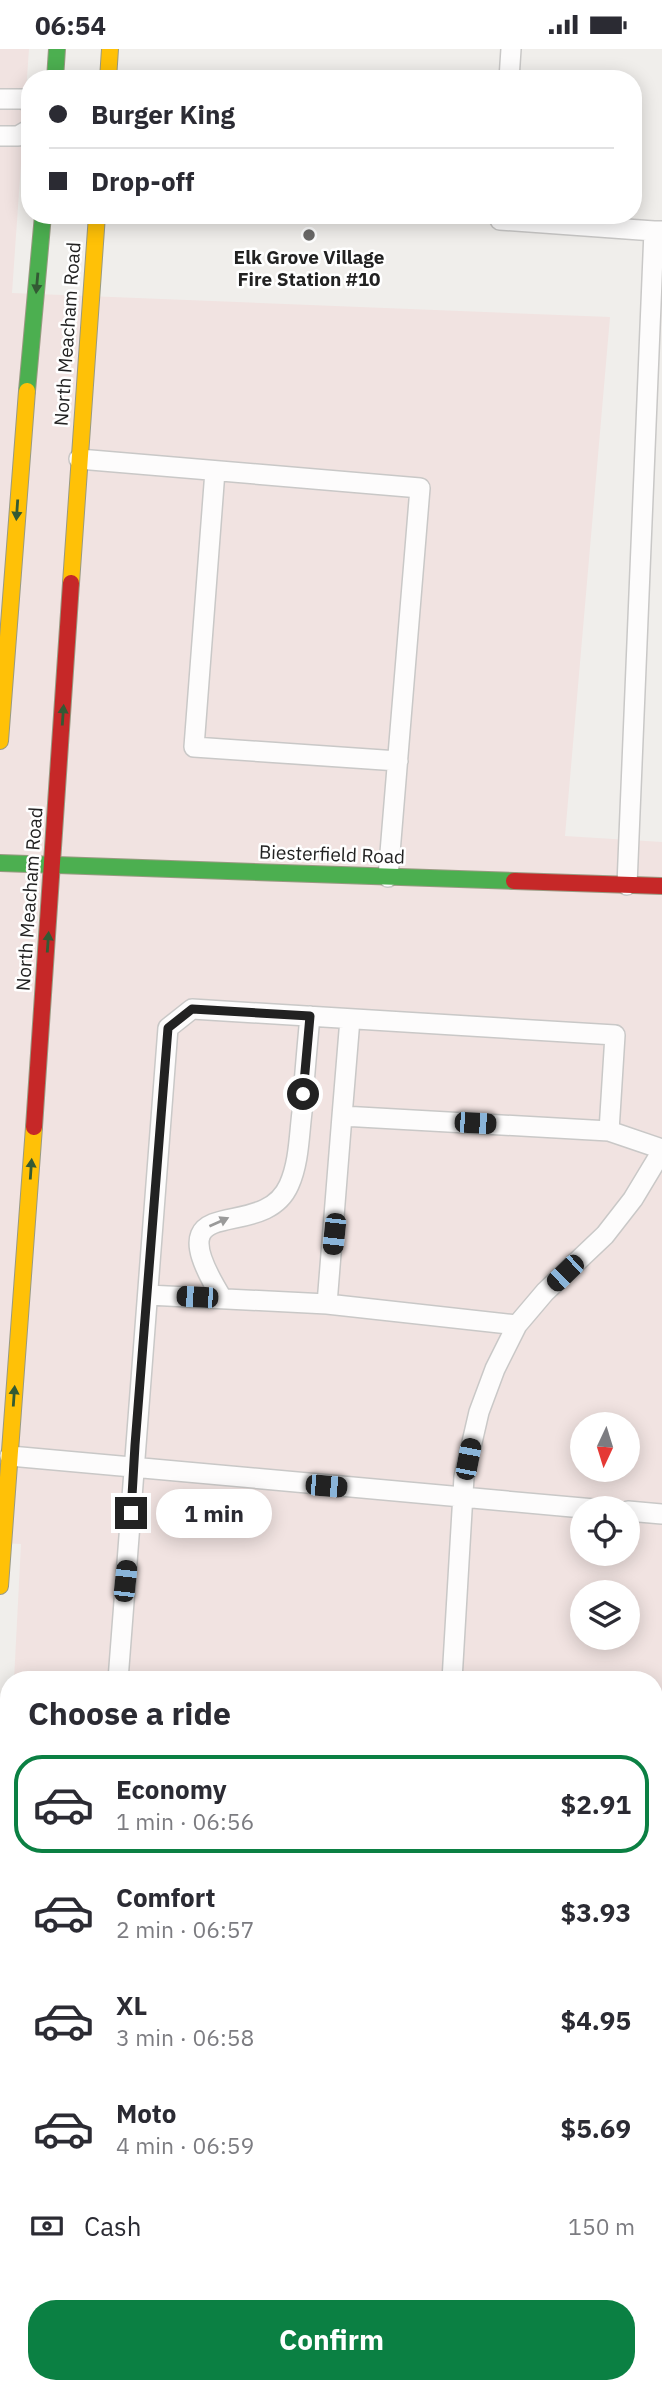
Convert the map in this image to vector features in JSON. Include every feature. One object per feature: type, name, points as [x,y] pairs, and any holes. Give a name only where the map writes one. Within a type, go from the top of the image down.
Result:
[{"type":"main road","points":[[56,70],[57,49]]},
{"type":"main road","points":[[109,70],[110,49]]},
{"type":"main road","name":"North Meacham Road","points":[[0,741],[42,224]]},
{"type":"main road","name":"North Meacham Road","points":[[0,1586],[96,224]]},
{"type":"main road","name":"Biesterfield Road","points":[[0,863],[662,886]]},
{"type":"lane","points":[[510,70],[511,49]]},
{"type":"lane","points":[[0,99],[21,99]]},
{"type":"lane","points":[[0,136],[21,134]]},
{"type":"lane","points":[[557,224],[658,231],[627,885]]},
{"type":"lane","points":[[0,420],[24,421]]},
{"type":"lane","points":[[79,459],[420,488],[388,877]]},
{"type":"lane","points":[[215,471],[194,747],[398,761]]},
{"type":"lane","points":[[118,1671],[120,1628],[131,1535],[133,1469],[168,1028],[192,1009],[615,1035],[609,1131]]},
{"type":"lane","points":[[222,1299],[200,1259],[199,1244],[203,1232],[213,1223],[265,1211],[279,1202],[289,1187],[296,1167],[299,1145],[310,1016]]},
{"type":"lane","points":[[327,1304],[350,1019]]},
{"type":"lane","points":[[342,1116],[609,1131],[662,1150],[633,1199],[605,1235],[545,1292],[517,1325],[495,1369],[480,1412],[464,1477],[453,1671]]},
{"type":"lane","points":[[148,1295],[327,1304],[517,1325]]},
{"type":"lane","points":[[10,1456],[570,1507]]},
{"type":"lane","points":[[640,1512],[662,1514]]},
{"type":"shaded area","points":[[0,49],[29,49],[28,70],[21,70],[21,164],[12,293],[610,317],[565,836],[662,842],[662,1671],[14,1671],[21,1544],[0,1543]]},
{"type":"traffic: fast","points":[[56,70],[57,49]]},
{"type":"traffic: fast","points":[[27,391],[42,224]]},
{"type":"traffic: fast","points":[[0,863],[514,881]]},
{"type":"traffic: slow","points":[[109,70],[110,49]]},
{"type":"traffic: slow","points":[[71,583],[96,224]]},
{"type":"traffic: slow","points":[[0,741],[27,391]]},
{"type":"traffic: slow","points":[[0,1586],[34,1127]]},
{"type":"traffic: jam","points":[[34,1127],[71,583]]},
{"type":"traffic: jam","points":[[514,881],[662,886]]},
{"type":"place","name":"Elk Grove Village Fire Station #10","points":[[309,235]]},
{"type":"route","points":[[131,1513],[168,1028],[192,1009],[310,1016],[303,1094]]}]
